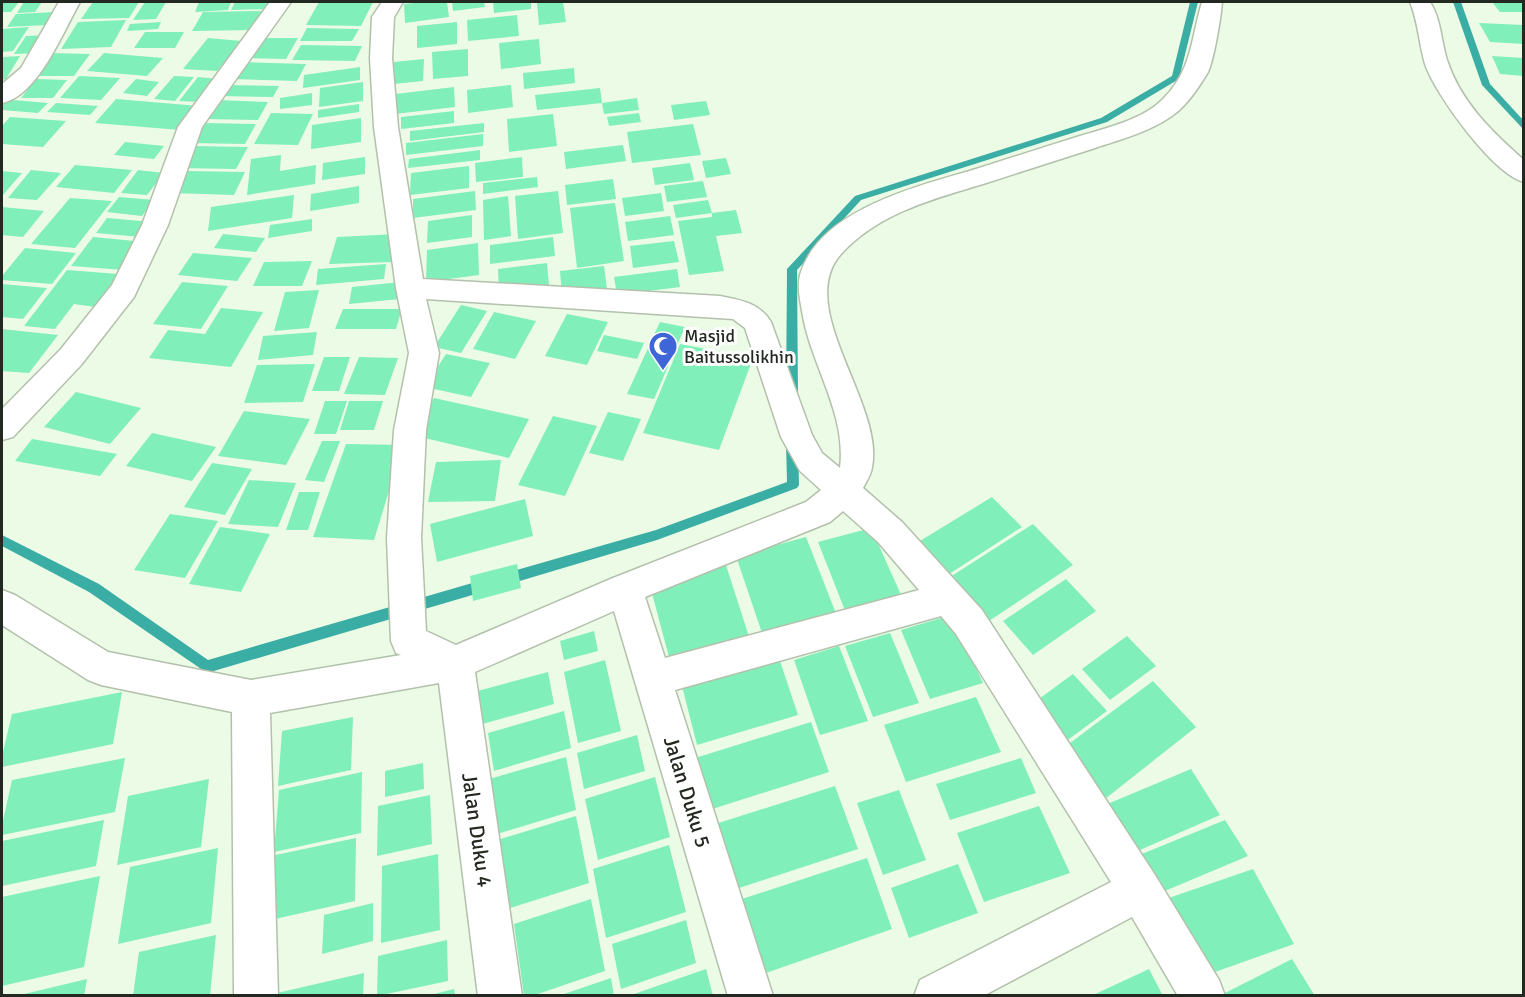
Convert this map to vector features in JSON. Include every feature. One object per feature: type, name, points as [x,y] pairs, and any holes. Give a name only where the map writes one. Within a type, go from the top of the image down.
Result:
[{"type":"street","points":[[2,96],[30,72],[69,2]]},
{"type":"street","points":[[2,428],[71,357],[124,290],[155,225],[190,128],[279,2]]},
{"type":"street","points":[[392,2],[383,17],[381,58],[386,127],[410,288],[424,353],[410,430],[404,538],[407,625],[456,663]]},
{"type":"street","points":[[2,612],[101,668],[251,698],[456,663],[625,589],[818,512],[843,491],[856,470],[858,453],[854,429],[820,334],[813,280],[822,259],[846,235],[874,214],[903,200],[1100,138],[1146,121],[1170,106],[1197,71],[1212,2]]},
{"type":"street","points":[[1420,2],[1425,10],[1439,71],[1458,104],[1491,144],[1524,174]]},
{"type":"street","points":[[410,288],[720,306],[741,310],[758,322],[802,445],[812,462],[890,532],[969,622],[1140,890],[1203,996]]},
{"type":"street","name":"Jalan Duku 5","points":[[625,589],[751,996]]},
{"type":"street","points":[[652,679],[948,598]]},
{"type":"street","name":"Jalan Duku 4","points":[[456,663],[459,703],[500,996]]},
{"type":"street","points":[[251,698],[256,996]]},
{"type":"street","points":[[936,996],[1140,890]]},
{"type":"building","points":[[2,2],[19,2],[11,12],[2,12]]},
{"type":"building","points":[[24,2],[42,2],[35,12],[17,13]]},
{"type":"building","points":[[93,2],[139,2],[129,18],[81,19]]},
{"type":"building","points":[[145,2],[166,2],[156,19],[133,20]]},
{"type":"building","points":[[199,2],[231,2],[228,10],[195,12]]},
{"type":"building","points":[[235,2],[273,2],[270,9],[231,10]]},
{"type":"building","points":[[319,2],[373,2],[361,26],[306,25]]},
{"type":"building","points":[[447,2],[449,17],[405,23],[404,4]]},
{"type":"building","points":[[452,2],[484,2],[485,7],[453,11]]},
{"type":"building","points":[[493,2],[531,2],[531,9],[494,13]]},
{"type":"building","points":[[563,2],[566,22],[539,25],[537,3]]},
{"type":"building","points":[[1492,2],[1524,2],[1524,12],[1500,12]]},
{"type":"building","points":[[263,11],[254,30],[192,31],[203,12]]},
{"type":"building","points":[[55,12],[47,25],[7,27],[16,14]]},
{"type":"building","points":[[517,15],[519,36],[468,41],[467,20]]},
{"type":"building","points":[[126,20],[111,47],[61,49],[78,22]]},
{"type":"building","points":[[161,22],[158,29],[127,31],[130,24]]},
{"type":"building","points":[[457,22],[457,44],[417,48],[417,26]]},
{"type":"building","points":[[1479,23],[1524,25],[1524,44],[1490,42]]},
{"type":"building","points":[[29,27],[13,51],[2,52],[2,29]]},
{"type":"building","points":[[307,28],[359,29],[352,41],[300,41]]},
{"type":"building","points":[[145,32],[184,32],[175,48],[134,48]]},
{"type":"building","points":[[49,35],[38,53],[14,54],[26,36]]},
{"type":"building","points":[[208,38],[242,41],[217,71],[183,69]]},
{"type":"building","points":[[258,38],[298,38],[286,59],[246,58]]},
{"type":"building","points":[[539,39],[541,64],[501,69],[499,43]]},
{"type":"building","points":[[301,45],[362,46],[355,61],[292,60]]},
{"type":"building","points":[[468,49],[468,76],[433,79],[432,52]]},
{"type":"building","points":[[50,53],[90,54],[74,76],[34,76]]},
{"type":"building","points":[[104,53],[163,58],[147,76],[87,71]]},
{"type":"building","points":[[20,56],[6,79],[2,80],[2,57]]},
{"type":"building","points":[[1492,56],[1524,58],[1524,76],[1500,74]]},
{"type":"building","points":[[424,59],[423,81],[393,84],[394,62]]},
{"type":"building","points":[[242,62],[306,64],[297,81],[232,79]]},
{"type":"building","points":[[360,67],[360,80],[303,88],[304,75]]},
{"type":"building","points":[[574,68],[575,83],[524,89],[523,73]]},
{"type":"building","points":[[79,76],[120,78],[101,100],[60,98]]},
{"type":"building","points":[[174,76],[194,77],[175,101],[154,99]]},
{"type":"building","points":[[198,77],[219,79],[201,102],[179,101]]},
{"type":"building","points":[[36,79],[67,80],[53,98],[21,98]]},
{"type":"building","points":[[136,79],[159,82],[147,96],[123,93]]},
{"type":"building","points":[[363,82],[363,101],[319,107],[320,88]]},
{"type":"building","points":[[225,85],[279,86],[273,97],[219,96]]},
{"type":"building","points":[[511,85],[513,107],[468,113],[467,90]]},
{"type":"building","points":[[454,87],[455,107],[395,114],[396,94]]},
{"type":"building","points":[[600,88],[602,103],[537,110],[535,95]]},
{"type":"building","points":[[312,93],[312,105],[280,109],[280,98]]},
{"type":"building","points":[[637,98],[639,110],[604,114],[602,103]]},
{"type":"building","points":[[2,99],[48,103],[38,113],[2,110]]},
{"type":"building","points":[[116,99],[199,106],[180,130],[95,123]]},
{"type":"building","points":[[216,100],[268,102],[258,120],[205,119]]},
{"type":"building","points":[[706,101],[710,115],[674,120],[671,105]]},
{"type":"building","points":[[56,103],[98,106],[90,115],[47,112]]},
{"type":"building","points":[[359,104],[359,112],[318,118],[318,110]]},
{"type":"building","points":[[454,111],[454,123],[401,129],[401,117]]},
{"type":"building","points":[[271,113],[313,114],[298,145],[254,144]]},
{"type":"building","points":[[639,113],[641,122],[609,126],[607,117]]},
{"type":"building","points":[[553,114],[557,146],[509,152],[507,119]]},
{"type":"building","points":[[10,117],[66,121],[43,147],[2,144],[2,126]]},
{"type":"building","points":[[361,118],[361,142],[311,149],[312,125]]},
{"type":"building","points":[[202,123],[256,124],[245,144],[190,143]]},
{"type":"building","points":[[484,123],[484,132],[410,141],[410,131]]},
{"type":"building","points":[[693,124],[701,155],[632,163],[627,132]]},
{"type":"building","points":[[483,134],[483,146],[406,155],[406,143]]},
{"type":"building","points":[[125,142],[164,146],[154,159],[114,155]]},
{"type":"building","points":[[623,145],[626,161],[566,169],[564,152]]},
{"type":"building","points":[[190,146],[248,147],[236,169],[177,168]]},
{"type":"building","points":[[480,150],[480,160],[408,168],[409,159]]},
{"type":"building","points":[[281,155],[280,171],[316,165],[315,184],[247,195],[251,159]]},
{"type":"building","points":[[365,157],[365,174],[322,180],[323,163]]},
{"type":"building","points":[[522,157],[523,177],[476,182],[475,163]]},
{"type":"building","points":[[726,158],[731,174],[706,178],[702,161]]},
{"type":"building","points":[[690,163],[694,180],[655,185],[652,168]]},
{"type":"building","points":[[75,165],[132,170],[114,193],[56,187]]},
{"type":"building","points":[[469,166],[469,188],[410,195],[411,173]]},
{"type":"building","points":[[31,170],[61,173],[37,200],[8,198]]},
{"type":"building","points":[[138,170],[164,173],[147,195],[121,193]]},
{"type":"building","points":[[2,171],[22,173],[2,196]]},
{"type":"building","points":[[186,171],[245,172],[234,195],[173,193]]},
{"type":"building","points":[[537,177],[538,187],[483,194],[483,183]]},
{"type":"building","points":[[613,179],[616,199],[567,205],[565,185]]},
{"type":"building","points":[[703,181],[707,197],[667,202],[664,186]]},
{"type":"building","points":[[359,186],[359,203],[310,211],[311,194]]},
{"type":"building","points":[[475,191],[476,210],[413,218],[413,199]]},
{"type":"building","points":[[558,191],[563,233],[518,239],[515,196]]},
{"type":"building","points":[[661,193],[664,211],[625,216],[622,198]]},
{"type":"building","points":[[294,195],[292,218],[208,231],[211,207]]},
{"type":"building","points":[[508,196],[511,236],[484,240],[483,200]]},
{"type":"building","points":[[119,197],[154,200],[142,216],[107,212]]},
{"type":"building","points":[[70,198],[112,201],[75,248],[31,244]]},
{"type":"building","points":[[708,200],[712,213],[676,218],[673,205]]},
{"type":"building","points":[[615,203],[624,261],[577,268],[570,208]]},
{"type":"building","points":[[2,207],[44,211],[23,237],[2,235]]},
{"type":"building","points":[[736,210],[742,233],[716,236],[724,271],[689,275],[678,221],[712,217],[712,213]]},
{"type":"building","points":[[472,215],[472,237],[427,243],[428,221]]},
{"type":"building","points":[[670,216],[674,235],[628,241],[625,222]]},
{"type":"building","points":[[107,218],[152,222],[141,237],[96,233]]},
{"type":"building","points":[[312,219],[312,231],[268,238],[270,225]]},
{"type":"building","points":[[223,234],[265,238],[256,252],[214,248]]},
{"type":"building","points":[[398,234],[392,262],[329,264],[337,237]]},
{"type":"building","points":[[93,237],[145,242],[124,270],[71,266]]},
{"type":"building","points":[[553,237],[555,256],[490,264],[490,245]]},
{"type":"building","points":[[674,241],[679,262],[633,268],[630,246]]},
{"type":"building","points":[[478,243],[479,275],[426,282],[427,250]]},
{"type":"building","points":[[25,248],[76,253],[52,284],[2,280],[2,276]]},
{"type":"building","points":[[193,253],[252,258],[237,281],[178,275]]},
{"type":"building","points":[[312,261],[302,286],[253,286],[264,262]]},
{"type":"building","points":[[547,263],[549,285],[499,292],[498,269]]},
{"type":"building","points":[[386,264],[384,279],[316,285],[318,269]]},
{"type":"building","points":[[604,266],[607,289],[562,295],[560,271]]},
{"type":"building","points":[[677,269],[680,287],[617,295],[614,277]]},
{"type":"building","points":[[67,270],[118,274],[95,307],[74,304],[55,329],[24,326]]},
{"type":"building","points":[[182,282],[228,286],[201,329],[153,324]]},
{"type":"building","points":[[401,282],[400,299],[349,304],[352,287]]},
{"type":"building","points":[[2,284],[47,288],[23,319],[2,317]]},
{"type":"building","points":[[319,290],[309,328],[274,331],[285,292]]},
{"type":"building","points":[[461,305],[487,311],[461,353],[434,347]]},
{"type":"building","points":[[221,308],[263,312],[231,367],[149,358],[168,330],[205,334]]},
{"type":"building","points":[[343,309],[402,309],[396,329],[335,329]]},
{"type":"building","points":[[494,312],[536,321],[515,359],[473,349]]},
{"type":"building","points":[[567,314],[608,322],[587,365],[545,356]]},
{"type":"building","points":[[660,322],[685,327],[654,399],[627,394]]},
{"type":"building","points":[[2,329],[58,335],[29,373],[2,371]]},
{"type":"building","points":[[317,332],[313,355],[258,360],[263,336]]},
{"type":"building","points":[[604,335],[644,343],[637,359],[597,351]]},
{"type":"building","points":[[680,344],[753,358],[719,450],[643,433]]},
{"type":"building","points":[[446,354],[490,363],[471,397],[425,387]]},
{"type":"building","points":[[324,357],[350,357],[339,391],[312,391]]},
{"type":"building","points":[[359,357],[398,358],[385,395],[344,394]]},
{"type":"building","points":[[315,364],[303,402],[244,403],[257,365]]},
{"type":"building","points":[[76,392],[141,408],[110,444],[44,427]]},
{"type":"building","points":[[434,398],[529,419],[509,458],[412,435]]},
{"type":"building","points":[[325,401],[347,401],[336,434],[314,434]]},
{"type":"building","points":[[349,401],[383,401],[374,430],[340,430]]},
{"type":"building","points":[[244,411],[310,419],[286,465],[218,456]]},
{"type":"building","points":[[608,412],[641,419],[623,461],[589,453]]},
{"type":"building","points":[[553,416],[597,426],[565,496],[518,485]]},
{"type":"building","points":[[152,433],[216,447],[192,481],[126,466]]},
{"type":"building","points":[[32,439],[117,454],[100,476],[15,461]]},
{"type":"building","points":[[322,441],[340,441],[324,482],[305,480]]},
{"type":"building","points":[[346,444],[403,445],[374,540],[313,537]]},
{"type":"building","points":[[501,460],[495,501],[428,502],[436,462]]},
{"type":"building","points":[[212,463],[252,469],[225,515],[184,507]]},
{"type":"building","points":[[249,480],[296,483],[278,527],[228,524]]},
{"type":"building","points":[[299,492],[320,492],[308,530],[286,530]]},
{"type":"building","points":[[992,497],[1022,527],[943,578],[915,544]]},
{"type":"building","points":[[525,499],[533,536],[437,562],[430,524]]},
{"type":"building","points":[[170,514],[218,521],[185,578],[134,570]]},
{"type":"building","points":[[1033,524],[1073,565],[989,621],[950,577]]},
{"type":"building","points":[[220,527],[270,534],[241,592],[189,584]]},
{"type":"building","points":[[871,528],[902,597],[846,613],[818,542]]},
{"type":"building","points":[[806,537],[837,616],[763,636],[736,556]]},
{"type":"building","points":[[725,562],[753,649],[673,672],[649,582]]},
{"type":"building","points":[[517,564],[521,588],[473,601],[470,576]]},
{"type":"building","points":[[1066,579],[1096,611],[1033,655],[1003,621]]},
{"type":"building","points":[[951,615],[983,683],[930,699],[901,630]]},
{"type":"building","points":[[594,631],[598,651],[564,660],[560,641]]},
{"type":"building","points":[[890,633],[919,703],[873,717],[845,646]]},
{"type":"building","points":[[1127,636],[1156,666],[1110,700],[1082,669]]},
{"type":"building","points":[[839,646],[868,721],[820,735],[794,660]]},
{"type":"building","points":[[779,658],[798,715],[697,745],[682,686]]},
{"type":"building","points":[[605,660],[621,731],[578,743],[564,672]]},
{"type":"building","points":[[548,672],[554,704],[479,725],[474,692]]},
{"type":"building","points":[[1073,674],[1107,711],[1065,742],[1032,704]]},
{"type":"building","points":[[1153,681],[1196,727],[1105,799],[1062,749]]},
{"type":"building","points":[[122,692],[113,744],[2,767],[2,756],[12,714]]},
{"type":"building","points":[[976,697],[1001,752],[906,782],[884,725]]},
{"type":"building","points":[[564,711],[571,748],[494,771],[488,733]]},
{"type":"building","points":[[353,717],[351,770],[278,786],[282,731]]},
{"type":"building","points":[[811,722],[829,772],[706,811],[692,759]]},
{"type":"building","points":[[637,735],[645,771],[584,789],[577,753]]},
{"type":"building","points":[[566,757],[576,810],[497,834],[489,779]]},
{"type":"building","points":[[125,758],[115,812],[2,835],[12,780]]},
{"type":"building","points":[[1021,758],[1036,793],[950,820],[936,784]]},
{"type":"building","points":[[423,763],[424,789],[385,797],[385,771]]},
{"type":"building","points":[[1191,769],[1220,815],[1133,853],[1105,805]]},
{"type":"building","points":[[362,772],[361,833],[274,852],[279,790]]},
{"type":"building","points":[[655,777],[670,837],[598,860],[585,799]]},
{"type":"building","points":[[209,779],[201,847],[117,865],[128,796]]},
{"type":"building","points":[[835,786],[858,849],[727,892],[709,826]]},
{"type":"building","points":[[899,790],[926,860],[883,875],[857,803]]},
{"type":"building","points":[[430,795],[432,844],[377,856],[378,806]]},
{"type":"building","points":[[1039,806],[1070,873],[984,902],[957,833]]},
{"type":"building","points":[[576,816],[589,883],[504,910],[494,841]]},
{"type":"building","points":[[104,820],[96,866],[2,886],[2,841]]},
{"type":"building","points":[[1225,820],[1248,856],[1153,896],[1132,858]]},
{"type":"building","points":[[356,838],[355,901],[266,921],[271,856]]},
{"type":"building","points":[[669,845],[686,912],[606,938],[593,869]]},
{"type":"building","points":[[218,848],[211,923],[118,944],[130,867]]},
{"type":"building","points":[[438,854],[440,930],[381,943],[382,866]]},
{"type":"building","points":[[867,858],[892,929],[763,974],[742,899]]},
{"type":"building","points":[[958,864],[978,913],[909,938],[891,888]]},
{"type":"building","points":[[1253,869],[1294,944],[1198,978],[1160,901]]},
{"type":"building","points":[[100,876],[84,967],[2,986],[2,897]]},
{"type":"building","points":[[591,899],[605,971],[532,996],[524,996],[514,924]]},
{"type":"building","points":[[373,903],[373,941],[322,954],[324,915]]},
{"type":"building","points":[[686,920],[696,963],[621,989],[612,944]]},
{"type":"building","points":[[216,935],[210,996],[133,996],[139,952]]},
{"type":"building","points":[[447,940],[448,981],[377,996],[378,956]]},
{"type":"building","points":[[1292,959],[1315,996],[1219,996]]},
{"type":"building","points":[[706,969],[713,996],[631,996],[631,995]]},
{"type":"building","points":[[1149,969],[1163,996],[1091,996]]},
{"type":"building","points":[[364,973],[363,996],[277,996],[277,993]]},
{"type":"building","points":[[611,978],[614,996],[561,996],[561,995]]},
{"type":"building","points":[[87,979],[84,996],[20,996],[20,995]]},
{"type":"building","points":[[454,989],[455,996],[430,996],[430,995]]},
{"type":"waterway","points":[[792,397],[792,269],[858,198],[1104,120],[1176,77],[1194,2]]},
{"type":"waterway","points":[[1457,2],[1486,85],[1524,127]]},
{"type":"waterway","points":[[503,580],[657,535],[793,485],[792,442]]},
{"type":"waterway","points":[[2,540],[94,588],[207,667],[486,585]]},
{"type":"place","name":"Masjid Baitussolikhin","points":[[663,372]]}]
